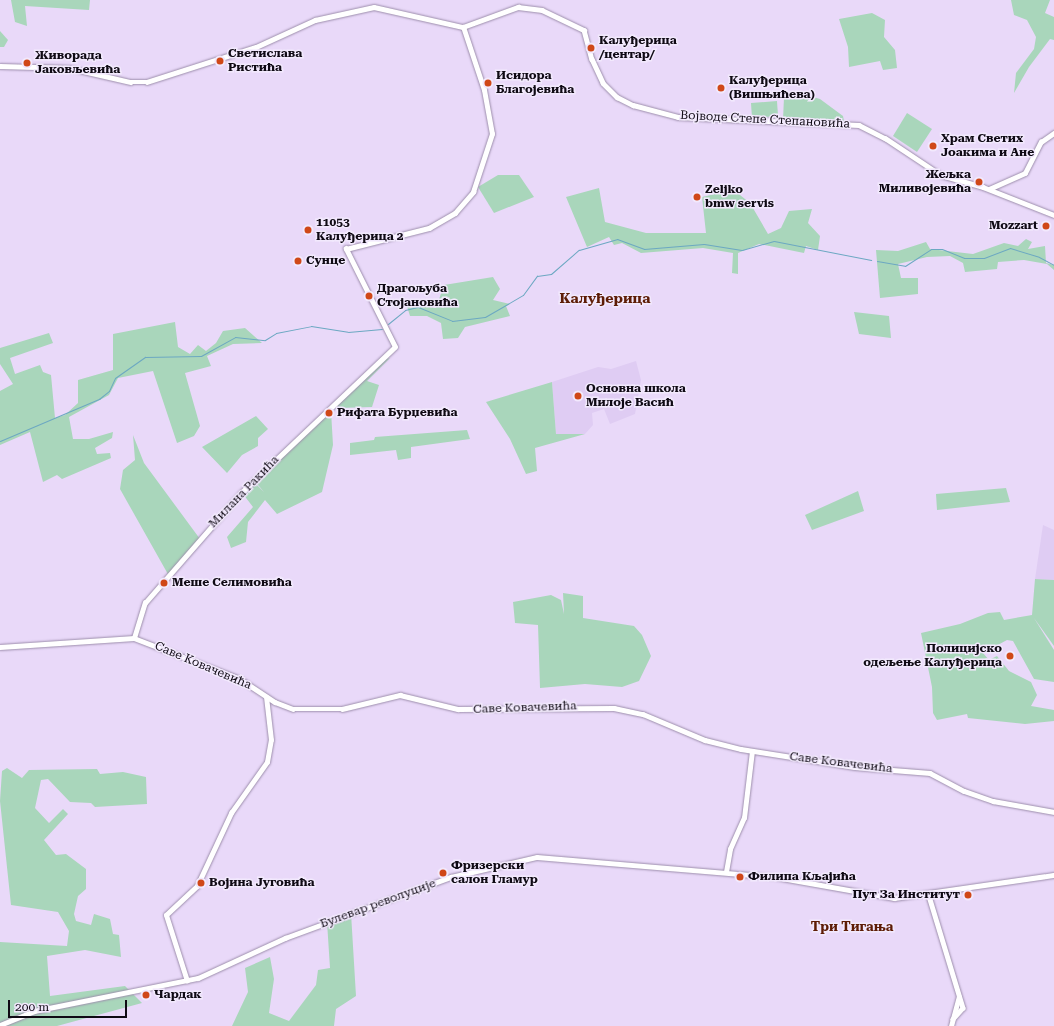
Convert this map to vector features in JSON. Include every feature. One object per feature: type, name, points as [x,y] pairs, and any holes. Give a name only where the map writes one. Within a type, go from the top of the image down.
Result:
[{"type":"street","points":[[0,66],[70,68],[130,82],[147,82],[256,47],[315,20],[374,7],[463,27]]},
{"type":"street","name":"Војводе Степе Степановића","points":[[463,27],[518,8],[542,10],[584,30],[592,59],[604,85],[634,105],[678,116],[859,125],[886,138],[941,175],[989,189],[1054,215]]},
{"type":"street","name":"Милана Ракића","points":[[134,638],[145,603],[241,493],[395,347],[346,249],[429,228],[455,213],[472,195],[492,134],[484,90],[462,34],[463,27]]},
{"type":"street","points":[[989,189],[1025,173],[1041,142],[1054,133]]},
{"type":"street","name":"Саве Ковачевића","points":[[0,647],[134,638],[240,679],[266,697],[287,708],[316,711],[342,709],[395,696],[458,710],[603,706],[643,714],[705,740],[752,751],[854,767],[930,773],[964,791],[993,801],[1054,812]]},
{"type":"street","points":[[187,981],[167,926],[166,913],[197,886],[231,813],[267,762],[271,737],[266,697]]},
{"type":"street","points":[[726,872],[730,849],[744,818],[752,751]]},
{"type":"street","name":"Булевар револуције","points":[[0,1025],[34,1012],[187,981],[322,924],[451,877],[510,861],[576,858],[726,872],[788,879],[887,897],[929,896],[1054,875]]},
{"type":"street","points":[[929,896],[963,1008],[953,1019]]},
{"type":"street","points":[[951,1026],[960,997]]},
{"type":"shaded area","points":[[636,361],[641,380],[635,414],[610,424],[604,409],[592,413],[593,425],[585,434],[556,434],[552,382],[598,367],[611,369]]},
{"type":"shaded area","points":[[1043,525],[1054,530],[1054,580],[1035,579]]},
{"type":"green space","points":[[11,0],[90,0],[89,10],[25,6],[27,26],[15,22]]},
{"type":"green space","points":[[1011,0],[1050,0],[1045,13],[1054,17],[1054,40],[1050,39],[1029,67],[1014,93],[1016,73],[1034,49],[1036,37],[1027,20],[1014,15]]},
{"type":"green space","points":[[872,13],[885,20],[884,37],[895,50],[897,68],[883,70],[880,61],[849,67],[848,47],[839,19]]},
{"type":"green space","points":[[0,31],[8,40],[4,47],[0,47]]},
{"type":"green space","points":[[803,94],[820,99],[843,116],[844,121],[783,120],[784,97]]},
{"type":"green space","points":[[777,101],[778,116],[752,118],[751,103]]},
{"type":"green space","points":[[907,113],[932,129],[917,152],[893,136]]},
{"type":"green space","points":[[498,175],[519,175],[534,197],[494,213],[478,187]]},
{"type":"green space","points":[[599,188],[605,222],[646,233],[706,233],[702,197],[735,191],[750,203],[768,234],[781,228],[789,211],[812,209],[808,223],[820,236],[818,250],[806,246],[804,253],[759,244],[738,253],[738,274],[732,273],[733,253],[703,248],[641,253],[622,243],[614,245],[609,237],[587,247],[566,197]]},
{"type":"green space","points":[[1026,239],[1032,242],[1028,249],[1045,246],[1046,263],[1054,265],[1054,270],[1047,264],[1024,260],[998,262],[997,269],[965,272],[963,263],[950,256],[927,257],[898,264],[901,278],[918,278],[918,294],[880,298],[876,250],[898,251],[926,242],[930,249],[973,254],[1004,243],[1018,246]]},
{"type":"green space","points":[[493,277],[500,289],[493,300],[510,304],[506,306],[510,316],[465,327],[458,338],[443,339],[441,323],[427,316],[410,316],[406,303],[436,308],[444,285]]},
{"type":"green space","points":[[854,312],[889,316],[891,338],[859,334]]},
{"type":"green space","points":[[175,322],[178,347],[190,354],[198,345],[206,351],[216,343],[223,331],[245,328],[262,343],[233,344],[207,356],[211,366],[185,373],[200,426],[194,436],[177,443],[153,371],[118,378],[109,395],[69,417],[73,439],[89,439],[113,432],[112,438],[95,448],[97,454],[110,453],[111,458],[62,479],[57,475],[43,482],[30,432],[0,445],[0,391],[13,384],[0,364],[0,348],[49,333],[53,343],[10,358],[15,374],[40,365],[43,372],[51,375],[55,418],[65,415],[78,403],[78,380],[113,370],[113,334]]},
{"type":"green space","points":[[390,358],[367,381],[379,385],[372,407],[338,408],[337,405],[380,361]]},
{"type":"green space","points":[[552,382],[556,434],[585,434],[535,448],[537,471],[526,474],[510,439],[486,402]]},
{"type":"green space","points":[[331,411],[333,445],[322,492],[277,514],[265,500],[248,522],[246,542],[231,548],[227,537],[253,507],[243,494],[253,481],[264,492],[253,479]]},
{"type":"green space","points":[[256,416],[268,429],[258,438],[258,446],[242,455],[227,473],[202,447]]},
{"type":"green space","points":[[467,430],[470,439],[411,447],[411,458],[398,460],[396,450],[350,455],[350,443],[374,440],[375,437]]},
{"type":"green space","points":[[133,435],[144,463],[200,539],[169,576],[120,489],[123,470],[135,460]]},
{"type":"green space","points":[[1006,488],[1010,502],[937,510],[936,494]]},
{"type":"green space","points":[[858,491],[864,511],[812,530],[805,515]]},
{"type":"green space","points":[[1035,579],[1054,580],[1054,646],[1034,618],[1054,650],[1054,682],[1034,679],[1013,641],[1007,640],[983,653],[989,660],[997,656],[1009,671],[1031,682],[1037,695],[1031,706],[1054,710],[1054,721],[1025,724],[968,718],[967,714],[937,720],[933,713],[932,687],[921,633],[960,624],[988,613],[1000,612],[1004,620],[1032,615]]},
{"type":"green space","points":[[563,593],[583,596],[583,618],[634,626],[642,635],[651,656],[639,681],[622,687],[585,684],[540,688],[538,625],[515,623],[513,602],[551,595],[561,600],[564,614]]},
{"type":"green space","points":[[7,768],[22,778],[29,770],[97,769],[100,774],[123,772],[146,777],[147,804],[95,807],[91,803],[70,802],[48,779],[41,780],[35,808],[49,823],[63,809],[68,814],[44,840],[56,855],[66,854],[86,869],[86,889],[78,896],[74,914],[76,921],[91,925],[94,914],[110,919],[113,934],[119,935],[121,957],[85,950],[47,956],[50,996],[125,986],[142,1003],[57,1026],[0,1026],[0,942],[67,946],[69,931],[58,912],[11,905],[0,801],[2,771]]},
{"type":"green space","points":[[351,913],[356,996],[336,1009],[334,1026],[232,1026],[248,992],[245,968],[270,957],[274,979],[269,1013],[289,1021],[316,985],[318,970],[330,968],[327,922]]},
{"type":"waterway","points":[[388,324],[405,310],[418,307],[452,321],[485,317],[523,295],[537,276],[551,274],[579,250],[617,239],[644,249],[704,244],[742,250],[774,241],[871,260]]},
{"type":"waterway","points":[[877,261],[905,266],[931,249],[942,249],[964,258],[984,258],[1010,248],[1039,257],[1054,265]]},
{"type":"waterway","points":[[0,441],[99,399],[109,391],[115,378],[145,357],[201,356],[235,337],[265,340],[276,333],[311,326],[348,332],[382,329]]},
{"type":"place","name":"Калуђерица /центар/","points":[[591,48]]},
{"type":"place","name":"Светислава Ристића","points":[[220,61]]},
{"type":"place","name":"Живорада Јаковљевића","points":[[27,63]]},
{"type":"place","name":"Исидора Благојевића","points":[[488,83]]},
{"type":"place","name":"Калуђерица (Вишњићева)","points":[[721,88]]},
{"type":"place","name":"Храм Светих Јоакима и Ане","points":[[933,146]]},
{"type":"place","name":"Жељка Миливојевића","points":[[979,182]]},
{"type":"place","name":"Zeljko bmw servis","points":[[697,197]]},
{"type":"place","name":"Mozzart","points":[[1046,226]]},
{"type":"place","name":"11053 Калуђерица 2","points":[[308,230]]},
{"type":"place","name":"Сунце","points":[[298,261]]},
{"type":"place","name":"Драгољуба Стојановића","points":[[369,296]]},
{"type":"place","name":"Основна школа Милоје Васић","points":[[578,396]]},
{"type":"place","name":"Рифата Бурџевића","points":[[329,413]]},
{"type":"place","name":"Меше Селимовића","points":[[164,583]]},
{"type":"place","name":"Полицијско одељење Калуђерица","points":[[1010,656]]},
{"type":"place","name":"Фризерски салон Гламур","points":[[443,873]]},
{"type":"place","name":"Филипа Кљајића","points":[[740,877]]},
{"type":"place","name":"Војина Југовића","points":[[201,883]]},
{"type":"place","name":"Пут За Институт","points":[[968,895]]},
{"type":"place","name":"Чардак","points":[[146,995]]},
{"type":"district","name":"Калуђерица","points":[[605,298]]},
{"type":"district","name":"Три Тигања","points":[[852,927]]}]
